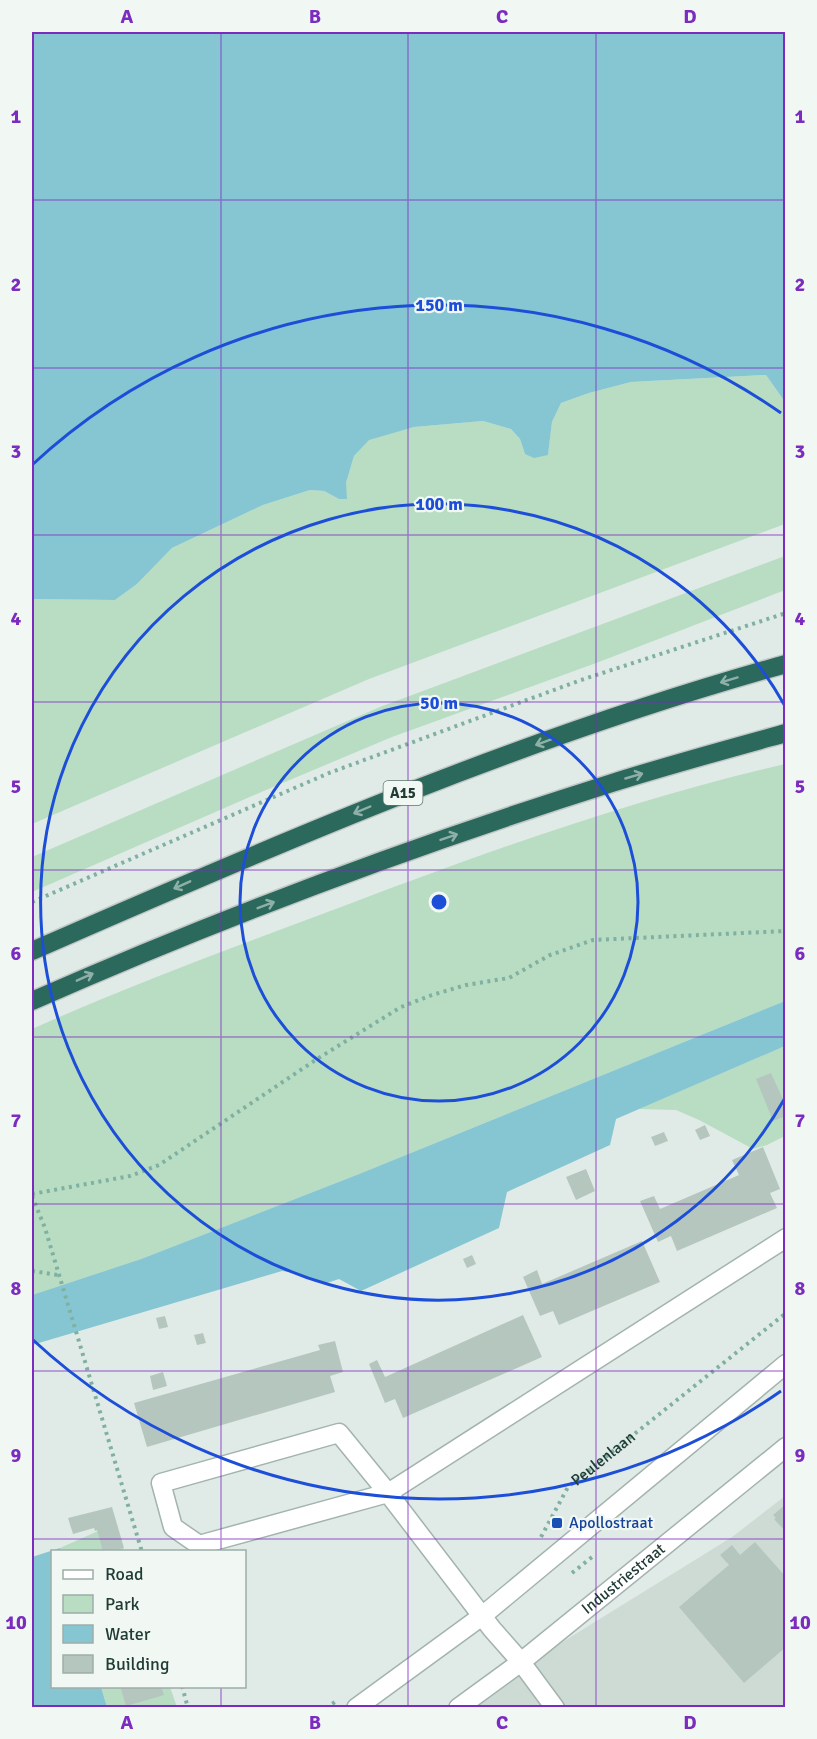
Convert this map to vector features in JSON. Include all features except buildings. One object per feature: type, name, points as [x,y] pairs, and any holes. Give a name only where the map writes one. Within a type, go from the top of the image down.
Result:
[{"type":"highway","name":"A15","points":[[32,951],[194,880],[419,787],[594,724],[687,693],[786,664]]},
{"type":"highway","points":[[32,1001],[124,961],[446,838],[613,783],[786,733]]},
{"type":"street","points":[[555,1707],[388,1493],[339,1433],[161,1483],[173,1527],[199,1545],[388,1493],[786,1238]]},
{"type":"street","points":[[350,1702],[482,1616],[786,1364]]},
{"type":"street","name":"Industriestraat","points":[[458,1707],[521,1662],[786,1447]]},
{"type":"path","points":[[32,902],[328,773],[581,680],[786,613]]},
{"type":"path","points":[[142,1550],[45,1228],[32,1195],[130,1176],[159,1166],[318,1059],[401,1007],[466,985],[510,978],[571,946],[592,940],[786,931]]},
{"type":"path","points":[[32,1271],[58,1275]]},
{"type":"path","name":"Peulenlaan","points":[[536,1545],[568,1487],[786,1312]]},
{"type":"path","points":[[183,1688],[188,1707]]},
{"type":"path","points":[[326,1707],[350,1702]]},
{"type":"shaded area","points":[[785,1496],[785,1707],[456,1708],[732,1537]]},
{"type":"green space","points":[[766,375],[785,402],[785,524],[369,679],[32,824],[32,599],[115,600],[137,584],[172,548],[263,505],[310,490],[324,491],[339,499],[354,456],[369,439],[414,427],[483,421],[511,429],[520,439],[525,454],[548,454],[552,422],[561,403],[631,382]]},
{"type":"green space","points":[[785,556],[785,590],[599,662],[392,737],[32,892],[32,857],[380,707]]},
{"type":"green space","points":[[785,764],[785,1001],[359,1174],[141,1259],[32,1295],[32,1029],[189,964],[511,845],[619,809]]},
{"type":"green space","points":[[785,1046],[785,1136],[767,1145],[753,1149],[676,1110],[638,1109]]},
{"type":"green space","points":[[116,1523],[124,1550],[61,1550],[60,1548]]},
{"type":"green space","points":[[101,1688],[170,1688],[177,1707],[107,1707]]},
{"type":"water","points":[[32,32],[785,32],[785,402],[766,375],[631,382],[561,403],[552,422],[548,455],[534,458],[525,454],[520,439],[511,429],[483,421],[414,427],[369,440],[354,456],[346,483],[347,499],[339,499],[324,491],[310,490],[263,505],[172,548],[137,584],[115,600],[32,599]]},
{"type":"water","points":[[785,1001],[785,1046],[616,1119],[610,1145],[507,1192],[499,1228],[361,1291],[339,1279],[327,1283],[315,1282],[301,1274],[282,1271],[32,1345],[32,1295],[141,1259],[359,1174]]},
{"type":"water","points":[[51,1551],[51,1688],[101,1688],[107,1707],[32,1707],[32,1557]]},
{"type":"place","name":"Apollostraat","points":[[557,1523]]}]
